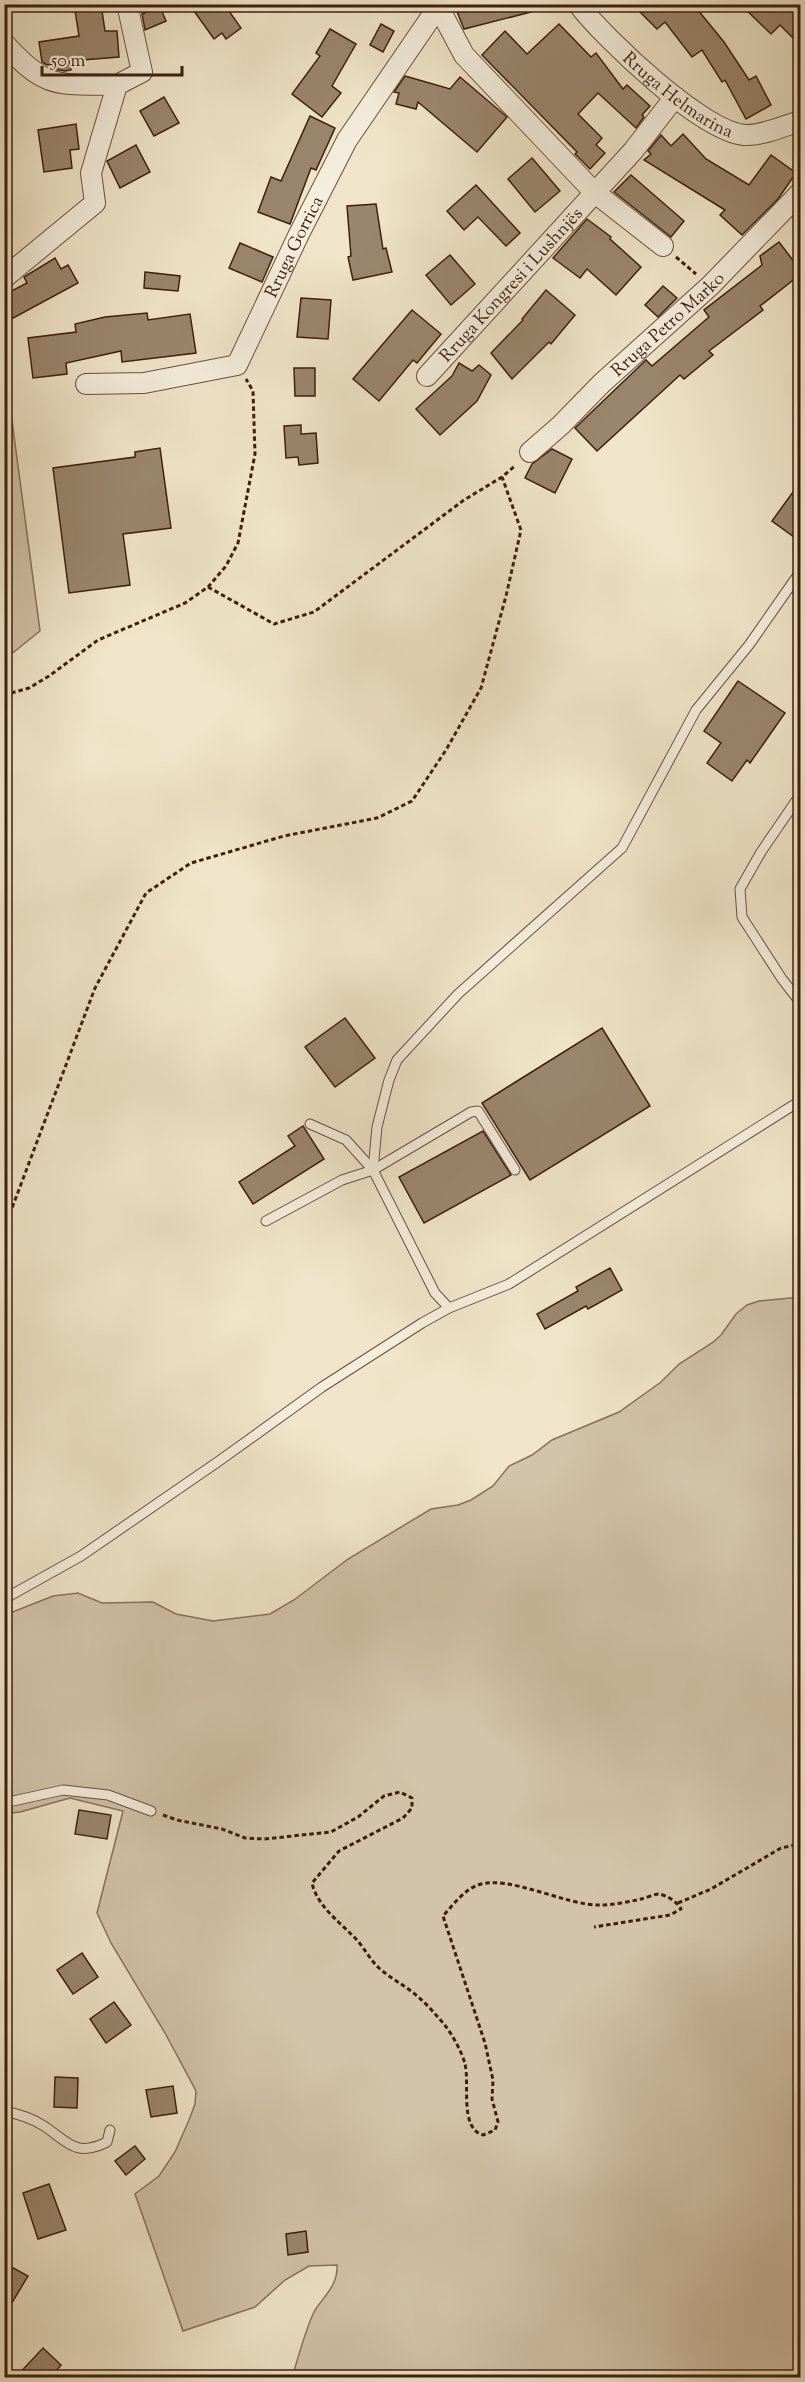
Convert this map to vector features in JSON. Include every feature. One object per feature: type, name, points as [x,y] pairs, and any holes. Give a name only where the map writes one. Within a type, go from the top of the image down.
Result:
[{"type":"street","points":[[4,43],[25,66],[41,78],[62,84],[117,85],[142,72],[127,4]]},
{"type":"street","name":"Rruga Helmarina","points":[[578,4],[606,36],[675,97],[730,132],[748,135],[801,121]]},
{"type":"street","name":"Rruga Kongresi i Lushnjës","points":[[440,6],[464,55],[594,192],[663,246]]},
{"type":"street","name":"Rruga Gorrica","points":[[237,365],[299,234],[347,140],[410,46],[440,6]]},
{"type":"street","points":[[4,279],[95,203],[92,173],[117,85]]},
{"type":"street","name":"Rruga Kongresi i Lushnjës","points":[[428,376],[633,151],[675,97]]},
{"type":"street","name":"Rruga Petro Marko","points":[[530,452],[561,425],[602,383],[710,286],[801,193]]},
{"type":"street","points":[[86,384],[144,383],[237,365]]},
{"type":"lane","points":[[373,1170],[377,1127],[389,1080],[397,1060],[458,994],[622,848],[696,710],[749,645],[801,572]]},
{"type":"lane","points":[[801,795],[761,852],[740,889],[742,917],[782,979],[801,1002]]},
{"type":"lane","points":[[4,1599],[81,1556],[322,1387],[449,1308],[509,1284],[801,1101]]},
{"type":"lane","points":[[266,1221],[342,1180],[373,1170],[471,1112],[478,1111],[515,1170]]},
{"type":"lane","points":[[310,1124],[346,1140],[373,1170],[435,1293],[449,1308]]},
{"type":"lane","points":[[4,1803],[63,1790],[108,1795],[151,1811]]},
{"type":"lane","points":[[4,2111],[27,2117],[43,2125],[68,2146],[75,2148],[101,2146],[107,2142],[110,2130]]},
{"type":"path","points":[[4,695],[29,688],[98,640],[185,603],[208,587],[226,566],[238,543],[255,454],[253,392],[237,365]]},
{"type":"path","points":[[208,587],[274,624],[314,612],[464,500],[502,477],[530,452]]},
{"type":"path","points":[[4,1220],[12,1208],[95,988],[146,893],[190,863],[284,836],[377,818],[412,801],[446,750],[481,688],[521,530],[502,477]]},
{"type":"path","points":[[151,1811],[177,1820],[222,1829],[245,1838],[264,1839],[330,1832],[358,1817],[384,1796],[400,1792],[412,1798],[412,1808],[403,1818],[339,1851],[312,1882],[314,1892],[321,1903],[358,1941],[376,1965],[393,1980],[414,1993],[446,2027],[465,2062],[468,2083],[466,2100],[468,2118],[473,2128],[483,2135],[495,2130],[498,2122],[492,2099],[493,2080],[478,2020],[443,1916],[456,1901],[477,1885],[498,1884],[550,1894],[578,1903],[600,1905],[630,1902],[659,1894],[678,1903],[681,1909],[670,1915],[594,1927]]},
{"type":"path","points":[[678,1903],[711,1889],[781,1848],[801,1844]]},
{"type":"shaded area","points":[[8,391],[40,631],[5,659],[4,394]]},
{"type":"shaded area","points":[[800,1297],[800,2377],[292,2377],[305,2334],[315,2310],[333,2284],[337,2265],[309,2266],[285,2280],[255,2307],[183,2331],[135,2194],[159,2176],[175,2152],[195,2104],[196,2091],[165,2033],[111,1943],[97,1913],[123,1811],[70,1798],[5,1814],[5,1615],[53,1596],[78,1593],[102,1603],[153,1602],[176,1614],[213,1621],[270,1614],[294,1600],[348,1559],[431,1509],[458,1505],[471,1500],[493,1486],[509,1466],[532,1455],[552,1440],[619,1412],[661,1382],[679,1364],[712,1343],[721,1335],[736,1314],[747,1305],[759,1301]]},
{"type":"building","points":[[74,4],[101,4],[105,31],[117,31],[119,57],[70,61],[71,70],[65,71],[54,69],[53,64],[47,65],[42,62],[39,42],[79,36]]},
{"type":"building","points":[[189,4],[224,4],[241,28],[226,39],[222,33],[214,39]]},
{"type":"building","points":[[454,4],[538,4],[539,10],[464,29]]},
{"type":"building","points":[[632,4],[693,4],[724,42],[749,80],[756,76],[771,105],[746,119],[725,80],[722,82],[702,50],[692,57],[665,22],[657,29]]},
{"type":"building","points":[[740,4],[787,4],[801,18],[801,46],[780,25],[771,34]]},
{"type":"building","points":[[160,7],[166,21],[145,30],[142,14]]},
{"type":"building","points":[[381,24],[394,31],[383,52],[370,45]]},
{"type":"building","points":[[559,24],[591,57],[596,53],[623,89],[627,85],[650,106],[642,115],[644,117],[636,128],[598,93],[578,114],[602,138],[596,145],[605,153],[590,169],[575,154],[577,152],[482,55],[505,31],[527,54]]},
{"type":"building","points":[[330,29],[356,44],[332,86],[341,93],[322,117],[292,94],[320,56],[316,53]]},
{"type":"building","points":[[405,76],[450,89],[460,77],[507,117],[477,152],[418,102],[416,109],[396,104],[399,93],[394,92]]},
{"type":"building","points":[[164,97],[179,123],[154,136],[140,111]]},
{"type":"building","points":[[310,116],[335,128],[316,170],[311,168],[290,224],[258,212],[271,177],[281,181]]},
{"type":"building","points":[[76,124],[79,149],[70,150],[72,168],[44,172],[38,130]]},
{"type":"building","points":[[683,134],[706,159],[749,185],[771,155],[796,173],[778,199],[742,235],[720,215],[725,210],[644,160],[651,154],[648,151],[661,135],[671,146]]},
{"type":"building","points":[[136,145],[150,172],[120,188],[107,161]]},
{"type":"building","points":[[532,158],[560,191],[535,212],[508,179]]},
{"type":"building","points":[[631,175],[684,221],[671,237],[614,192]]},
{"type":"building","points":[[476,185],[520,233],[506,246],[478,217],[464,230],[447,211]]},
{"type":"building","points":[[376,204],[383,249],[386,248],[392,272],[353,280],[348,257],[351,256],[347,206]]},
{"type":"building","points":[[587,219],[611,237],[610,239],[641,267],[616,295],[587,269],[580,278],[553,258]]},
{"type":"building","points":[[779,242],[801,274],[760,306],[763,310],[709,351],[713,355],[684,379],[680,375],[597,451],[575,428],[646,360],[652,366],[709,317],[704,310],[762,265],[760,256]]},
{"type":"building","points":[[240,243],[273,257],[262,282],[229,268]]},
{"type":"building","points":[[450,255],[475,284],[451,305],[426,275]]},
{"type":"building","points":[[55,258],[61,269],[68,265],[78,283],[4,323],[4,295],[27,283],[24,277]]},
{"type":"building","points":[[145,272],[180,276],[178,291],[144,288]]},
{"type":"building","points":[[663,286],[677,298],[658,317],[645,305]]},
{"type":"building","points":[[546,290],[575,315],[551,344],[549,342],[512,379],[491,353],[523,320]]},
{"type":"building","points":[[301,298],[331,300],[328,339],[297,337]]},
{"type":"building","points":[[412,310],[441,334],[417,363],[413,360],[379,401],[353,379]]},
{"type":"building","points":[[147,313],[148,320],[190,314],[196,353],[122,362],[121,351],[66,363],[67,374],[33,378],[28,338],[76,332],[75,324],[105,317]]},
{"type":"building","points":[[459,363],[472,371],[479,365],[491,375],[477,401],[440,435],[416,409],[452,376]]},
{"type":"building","points":[[294,368],[315,368],[315,396],[295,396]]},
{"type":"building","points":[[301,425],[301,434],[316,433],[318,463],[299,465],[298,457],[286,458],[284,426]]},
{"type":"building","points":[[160,448],[171,528],[123,534],[130,585],[69,593],[53,468],[135,457],[135,452]]},
{"type":"building","points":[[552,449],[572,459],[555,493],[525,478],[532,464]]},
{"type":"building","points":[[801,481],[801,542],[772,521]]},
{"type":"building","points":[[738,681],[785,713],[750,763],[747,760],[732,781],[707,763],[721,743],[704,731]]},
{"type":"building","points":[[345,1018],[375,1058],[335,1087],[305,1047]]},
{"type":"building","points":[[602,1028],[650,1106],[530,1180],[482,1103]]},
{"type":"building","points":[[303,1126],[324,1159],[253,1204],[239,1182],[295,1146],[288,1136]]},
{"type":"building","points":[[483,1131],[511,1175],[424,1223],[399,1177]]},
{"type":"building","points":[[610,1268],[622,1290],[588,1309],[586,1306],[545,1329],[537,1314],[578,1291],[576,1287]]},
{"type":"building","points":[[79,1810],[111,1815],[107,1839],[75,1834]]},
{"type":"building","points":[[82,1953],[98,1977],[73,1994],[57,1970]]},
{"type":"building","points":[[114,2002],[131,2025],[106,2043],[90,2019]]},
{"type":"building","points":[[55,2077],[78,2078],[77,2108],[54,2107]]},
{"type":"building","points":[[173,2086],[177,2113],[151,2117],[146,2090]]},
{"type":"building","points":[[135,2146],[145,2159],[126,2175],[115,2161]]},
{"type":"building","points":[[49,2184],[66,2230],[38,2239],[23,2193]]},
{"type":"building","points":[[306,2231],[308,2252],[288,2255],[286,2234]]},
{"type":"building","points":[[4,2263],[28,2276],[4,2316]]},
{"type":"building","points":[[43,2348],[61,2365],[50,2378],[15,2378]]}]
